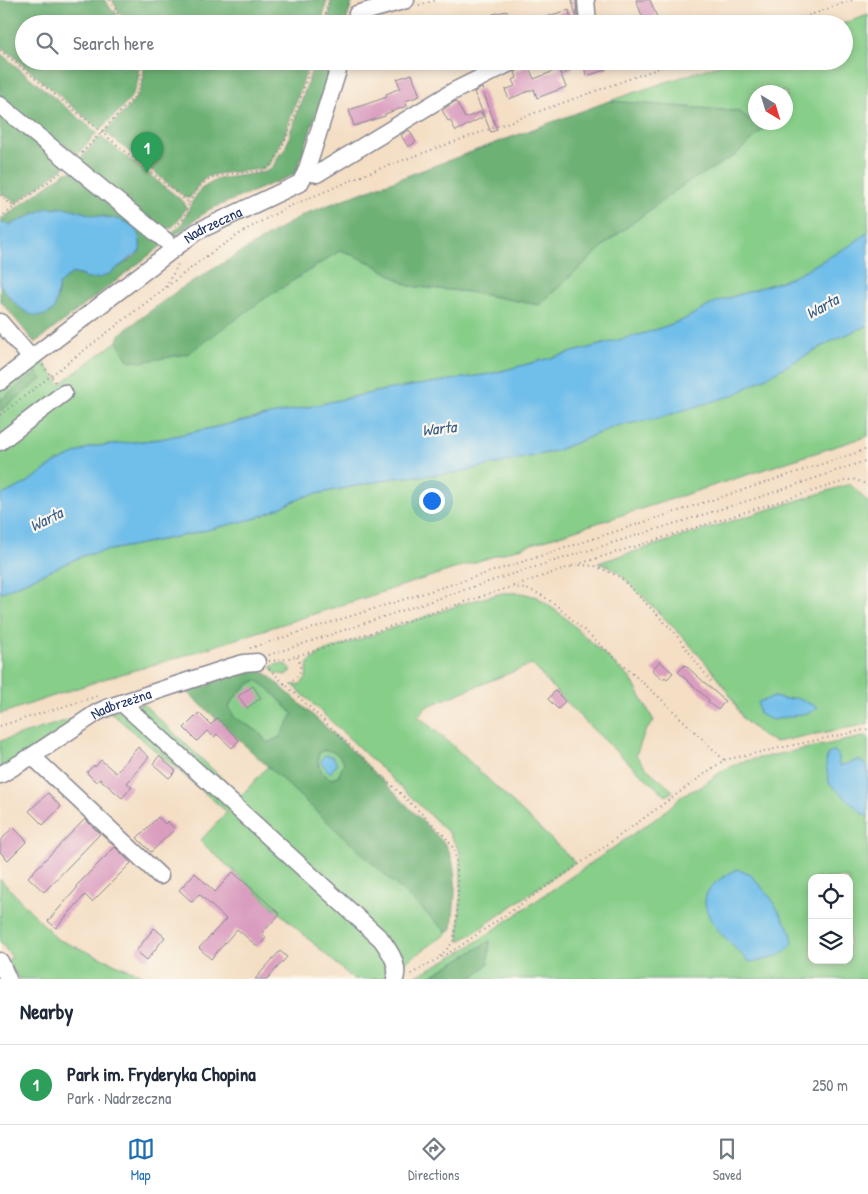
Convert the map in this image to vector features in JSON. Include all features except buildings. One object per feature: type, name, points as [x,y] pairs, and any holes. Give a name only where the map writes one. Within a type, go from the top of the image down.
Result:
[{"type":"street","points":[[358,12],[406,0]]},
{"type":"street","points":[[586,0],[587,15]]},
{"type":"street","name":"Nadrzeczna","points":[[0,382],[37,362],[196,232],[300,183],[306,172],[338,70]]},
{"type":"street","points":[[306,172],[317,174],[452,92],[496,70]]},
{"type":"street","points":[[0,105],[164,240]]},
{"type":"street","points":[[0,322],[37,362]]},
{"type":"street","points":[[0,442],[60,388]]},
{"type":"street","name":"Nadbrzeżna","points":[[0,775],[98,712],[237,665],[263,662]]},
{"type":"street","points":[[122,703],[381,940],[392,954],[401,974]]},
{"type":"street","points":[[32,756],[160,876]]},
{"type":"street","points":[[0,961],[8,979]]},
{"type":"path","points":[[110,0],[119,15]]},
{"type":"path","points":[[326,15],[329,0]]},
{"type":"path","points":[[810,15],[852,0]]},
{"type":"path","points":[[0,50],[15,62]]},
{"type":"path","points":[[24,70],[189,203]]},
{"type":"path","points":[[0,218],[72,164],[130,101],[139,88],[142,78],[141,70]]},
{"type":"path","points":[[164,240],[183,219],[189,203],[200,187],[209,180],[217,176],[265,170],[271,166],[287,135],[309,70]]},
{"type":"path","points":[[0,415],[219,248],[247,229],[288,207],[376,170],[654,70]]},
{"type":"path","points":[[0,195],[14,207]]},
{"type":"path","points":[[37,362],[60,388]]},
{"type":"path","points":[[243,650],[522,562],[868,449]]},
{"type":"path","points":[[263,662],[270,654],[506,576],[763,496],[868,460]]},
{"type":"path","points":[[263,662],[297,656],[572,566],[845,481],[853,479],[868,485]]},
{"type":"path","points":[[572,566],[585,564],[595,566],[620,577],[674,632],[712,683]]},
{"type":"path","points":[[511,587],[526,588],[540,593],[661,699],[724,760]]},
{"type":"path","points":[[284,684],[292,681],[299,675],[301,667],[297,656]]},
{"type":"path","points":[[263,662],[269,671],[447,838],[455,850],[457,867],[457,927],[452,942],[436,960]]},
{"type":"path","points":[[0,726],[104,694]]},
{"type":"path","points":[[401,974],[436,960],[459,948],[604,848],[724,760],[868,729]]},
{"type":"green space","points":[[0,0],[105,0],[117,15],[15,15],[15,57],[0,46]]},
{"type":"green space","points":[[112,0],[327,0],[323,15],[121,15]]},
{"type":"green space","points":[[331,0],[353,0],[348,15],[329,15]]},
{"type":"green space","points":[[868,15],[868,232],[851,245],[791,278],[716,302],[683,320],[649,332],[490,374],[385,390],[161,439],[90,447],[55,463],[25,484],[0,496],[0,388],[40,358],[61,385],[117,341],[128,360],[264,299],[341,250],[371,263],[409,286],[469,292],[539,305],[610,240],[683,185],[734,156],[738,111],[609,101],[703,70],[853,70],[853,20]]},
{"type":"green space","points":[[0,53],[15,65],[15,70],[21,70],[97,133],[74,158],[0,99]]},
{"type":"green space","points":[[29,70],[139,70],[138,82],[130,99],[99,129]]},
{"type":"green space","points":[[144,70],[307,70],[285,134],[270,164],[262,169],[217,174],[207,177],[199,184],[190,198],[186,198],[105,132],[134,101],[143,82]]},
{"type":"green space","points":[[312,70],[330,70],[297,171],[293,175],[208,210],[35,343],[0,300],[0,285],[18,306],[57,299],[59,283],[72,273],[87,277],[101,275],[127,262],[140,250],[140,240],[137,233],[110,217],[93,215],[68,208],[60,207],[34,213],[9,225],[0,224],[0,220],[66,172],[73,171],[161,243],[182,224],[192,202],[201,189],[218,179],[265,172],[273,167],[281,152],[283,153]]},
{"type":"green space","points":[[609,101],[738,111],[748,118],[748,130],[763,130],[734,156],[683,185],[610,240],[539,305],[469,292],[409,286],[371,263],[341,250],[264,299],[187,354],[141,362],[128,360],[117,341],[121,333],[177,291],[304,214]]},
{"type":"green space","points":[[0,111],[66,166],[16,203],[0,192]]},
{"type":"green space","points":[[100,136],[184,202],[186,207],[180,219],[171,228],[162,230],[78,161]]},
{"type":"green space","points":[[868,325],[868,436],[180,657],[104,679],[0,714],[0,593],[85,555],[186,535],[257,518],[306,496],[395,478],[455,473],[556,451],[616,426],[655,419]]},
{"type":"green space","points":[[37,372],[42,379],[0,411],[0,400]]},
{"type":"green space","points":[[850,484],[868,502],[868,724],[775,742],[764,737],[743,719],[731,697],[712,670],[684,638],[618,572],[609,566],[598,563]],"holes":[[[774,697],[785,699],[800,715],[772,720]]]},
{"type":"green space","points":[[502,593],[522,593],[537,597],[562,615],[631,679],[654,721],[645,732],[636,755],[645,767],[673,791],[666,796],[631,765],[596,733],[532,664],[428,706],[418,716],[451,744],[575,862],[472,934],[459,941],[460,852],[449,833],[293,685],[301,684],[306,678],[308,663],[320,653],[465,603]]},
{"type":"green space","points":[[278,664],[287,665],[291,672],[285,675],[275,673],[272,666]]},
{"type":"green space","points":[[251,668],[267,674],[359,757],[444,843],[453,862],[455,873],[452,928],[448,933],[184,689],[202,683],[206,687],[211,685],[211,681]],"holes":[[[257,680],[268,688],[293,714],[280,737],[267,743],[259,732],[234,717],[229,706],[241,691]],[[325,750],[336,754],[344,763],[339,775],[332,779],[322,772],[319,765],[319,753]]]},
{"type":"green space","points":[[257,680],[268,688],[293,714],[280,737],[267,743],[259,732],[234,717],[229,706],[241,691]]},
{"type":"green space","points":[[142,703],[241,796],[268,766],[448,933],[381,979],[353,979],[200,841],[227,812],[110,712],[137,707]]},
{"type":"green space","points":[[85,715],[0,770],[0,741]]},
{"type":"green space","points":[[868,736],[868,979],[471,979],[488,964],[490,941],[426,979],[411,979],[466,949],[661,815],[684,794],[699,788],[722,771],[740,762]]},
{"type":"green space","points":[[325,750],[336,754],[344,763],[339,775],[332,779],[322,772],[319,765],[319,753]]},
{"type":"green space","points":[[0,879],[57,939],[151,979],[115,979],[113,977],[110,979],[19,979],[7,961],[12,957],[0,942]]},
{"type":"green space","points":[[490,941],[488,964],[471,979],[426,979]]},
{"type":"water","points":[[49,207],[54,209],[69,208],[126,222],[137,232],[140,240],[140,251],[109,274],[99,278],[85,279],[83,276],[72,273],[59,284],[54,310],[40,316],[28,313],[22,309],[0,285],[0,224],[6,222],[9,225],[15,223]]},
{"type":"water","name":"Warta","points":[[868,232],[868,325],[832,341],[734,395],[655,419],[616,426],[556,451],[455,473],[395,478],[306,496],[257,518],[186,535],[85,555],[0,593],[0,496],[25,484],[55,463],[90,447],[161,439],[385,390],[490,374],[649,332],[683,320],[716,302],[791,278],[851,245]]},
{"type":"water","points":[[774,697],[796,698],[818,707],[812,712],[772,720],[759,714],[758,702]]},
{"type":"water","points":[[835,751],[839,757],[839,766],[859,760],[868,767],[868,818],[828,782],[827,758],[828,754]]},
{"type":"water","points":[[327,755],[333,757],[337,764],[330,773],[321,760]]},
{"type":"water","points":[[737,869],[751,875],[771,898],[791,932],[793,943],[779,955],[749,962],[711,921],[705,902],[709,889],[716,882]]},
{"type":"place","name":"Park im. Fryderyka Chopina","points":[[147,173]]}]
